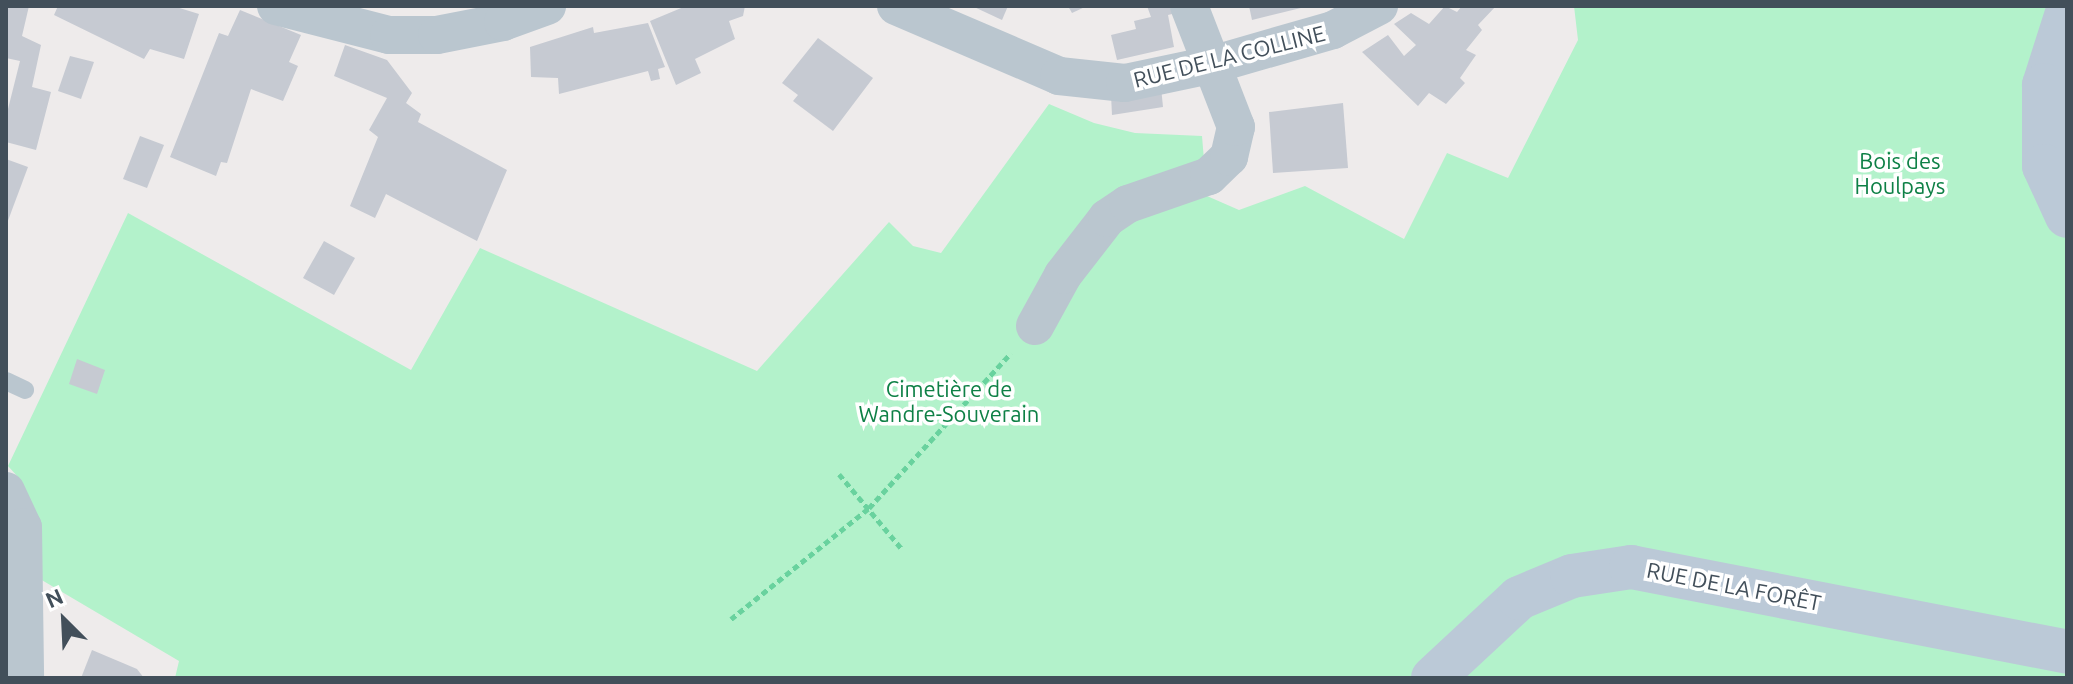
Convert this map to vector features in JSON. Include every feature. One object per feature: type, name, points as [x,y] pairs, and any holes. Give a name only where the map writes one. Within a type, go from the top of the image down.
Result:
[{"type":"main road","points":[[2067,13],[2044,85],[2044,166],[2067,216]]},
{"type":"main road","name":"RUE DE LA FORÊT","points":[[1433,678],[1519,598],[1572,576],[1631,567],[2067,652]]},
{"type":"street","points":[[298,9],[389,35],[437,35],[503,22],[547,6]]},
{"type":"street","name":"RUE DE LA COLLINE","points":[[896,6],[1059,76],[1125,83],[1215,64],[1333,30],[1379,6]]},
{"type":"street","points":[[1035,326],[1063,275],[1107,218],[1128,204],[1209,176],[1229,157],[1236,127],[1215,64],[1189,6]]},
{"type":"street","points":[[6,491],[23,527],[25,678]]},
{"type":"lane","points":[[6,381],[25,390]]},
{"type":"path","points":[[731,619],[869,508],[1035,326]]},
{"type":"path","points":[[839,474],[902,549]]},
{"type":"green space","points":[[1574,6],[2067,6],[2067,678],[175,678],[179,661],[40,579],[18,477],[8,466],[128,213],[411,370],[480,248],[757,371],[889,222],[913,246],[941,253],[1049,104],[1094,123],[1135,133],[1202,136],[1207,196],[1239,210],[1305,186],[1404,239],[1447,153],[1508,178],[1578,40]]},
{"type":"building","points":[[6,6],[29,6],[22,36],[41,45],[32,87],[51,92],[36,150],[6,142],[6,117],[20,61],[6,58]]},
{"type":"building","points":[[58,6],[173,6],[199,14],[184,59],[150,49],[144,59],[54,15]]},
{"type":"building","points":[[686,6],[745,6],[743,16],[729,21],[735,39],[695,59],[701,73],[676,85],[650,21]]},
{"type":"building","points":[[972,6],[1008,6],[1002,20]]},
{"type":"building","points":[[1068,6],[1087,6],[1072,13]]},
{"type":"building","points":[[1147,6],[1177,6],[1180,12],[1168,15],[1174,47],[1117,60],[1111,35],[1136,29],[1134,21],[1151,17]]},
{"type":"building","points":[[1249,6],[1305,6],[1305,7],[1252,20]]},
{"type":"building","points":[[1445,6],[1457,12],[1462,6],[1496,6],[1478,25],[1482,30],[1466,50],[1476,55],[1460,78],[1465,83],[1446,104],[1429,93],[1418,106],[1362,52],[1388,35],[1404,56],[1416,45],[1394,24],[1411,13],[1429,24]]},
{"type":"building","points":[[240,10],[301,35],[289,62],[298,66],[283,101],[251,89],[227,163],[221,162],[216,176],[170,157],[219,33],[228,36]]},
{"type":"building","points":[[648,23],[665,67],[658,69],[660,79],[651,81],[648,71],[559,94],[558,78],[531,77],[530,47],[593,27],[594,33]]},
{"type":"building","points":[[818,38],[873,78],[833,131],[793,101],[798,95],[782,83]]},
{"type":"building","points":[[345,45],[387,60],[412,93],[406,103],[421,114],[418,122],[507,170],[477,241],[386,194],[375,218],[350,206],[378,137],[369,130],[387,98],[334,76]]},
{"type":"building","points":[[70,56],[94,62],[81,99],[58,91]]},
{"type":"building","points":[[1161,87],[1163,107],[1112,115],[1111,95]]},
{"type":"building","points":[[1343,103],[1348,168],[1273,173],[1269,112]]},
{"type":"building","points":[[140,136],[164,145],[147,188],[123,179]]},
{"type":"building","points":[[6,159],[28,167],[6,226]]},
{"type":"building","points":[[324,241],[355,258],[334,295],[303,278]]},
{"type":"building","points":[[77,359],[105,370],[97,394],[69,384]]},
{"type":"building","points":[[92,650],[137,669],[144,678],[81,678]]},
{"type":"park label","name":"Bois des Houlpays","points":[[1900,172]]},
{"type":"park label","name":"Cimetière de Wandre-Souverain","points":[[949,400]]}]
